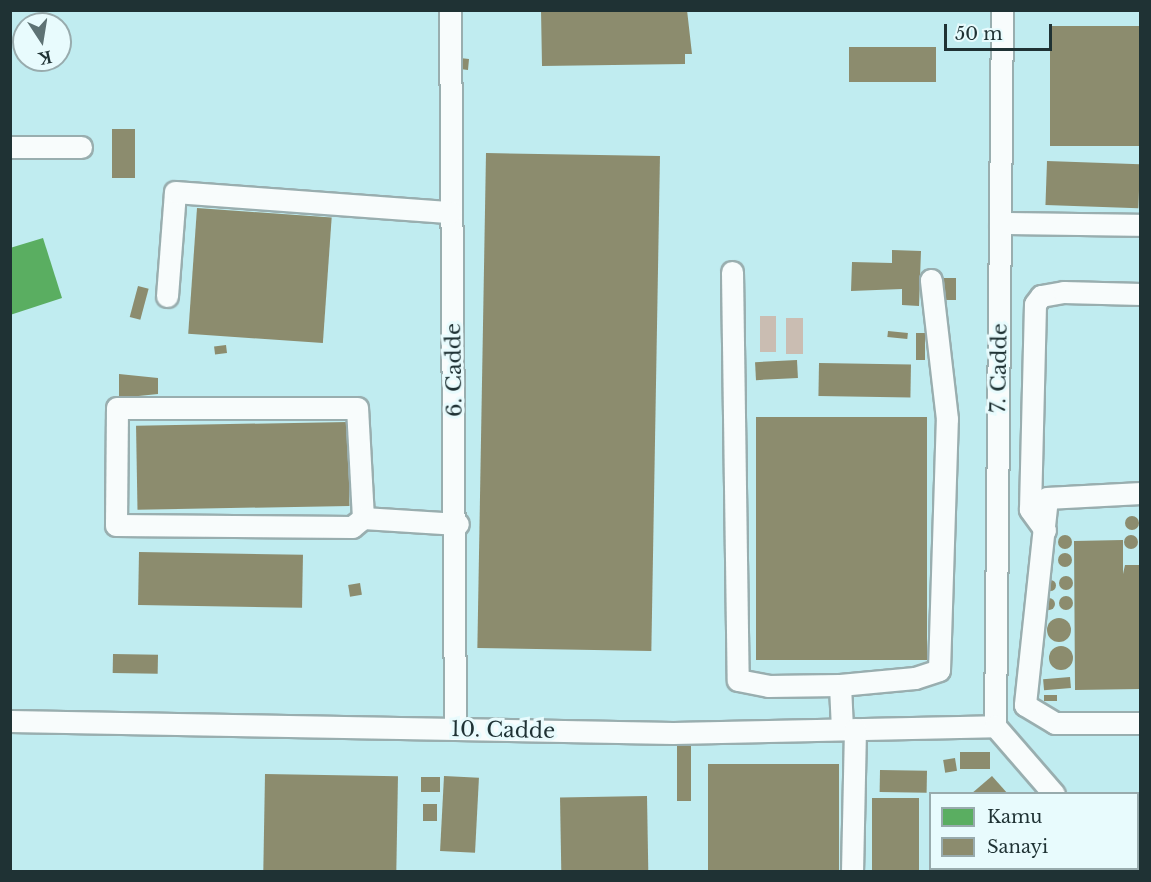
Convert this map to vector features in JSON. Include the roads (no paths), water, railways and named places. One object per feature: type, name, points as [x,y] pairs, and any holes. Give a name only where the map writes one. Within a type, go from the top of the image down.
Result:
[{"type":"lane","name":"6. Cadde","points":[[450,10],[450,212],[458,524],[455,729]]},
{"type":"lane","name":"7. Cadde","points":[[995,726],[1002,10]]},
{"type":"lane","points":[[10,147],[81,147]]},
{"type":"lane","points":[[167,296],[175,192],[450,212]]},
{"type":"lane","points":[[1000,224],[1140,225]]},
{"type":"lane","points":[[732,272],[738,680],[840,685],[915,678],[939,670],[947,419],[931,280]]},
{"type":"lane","points":[[1045,530],[1030,509],[1035,304],[1041,296],[1064,292],[1140,294]]},
{"type":"lane","points":[[363,518],[357,408],[117,408],[116,525],[352,526],[363,518],[458,524]]},
{"type":"lane","points":[[1140,493],[1047,498],[1024,705],[1055,723],[1140,723]]},
{"type":"lane","points":[[840,685],[849,729],[852,872]]},
{"type":"lane","name":"10. Cadde","points":[[10,721],[455,729],[849,729],[995,726]]},
{"type":"lane","points":[[995,726],[1052,792]]}]
